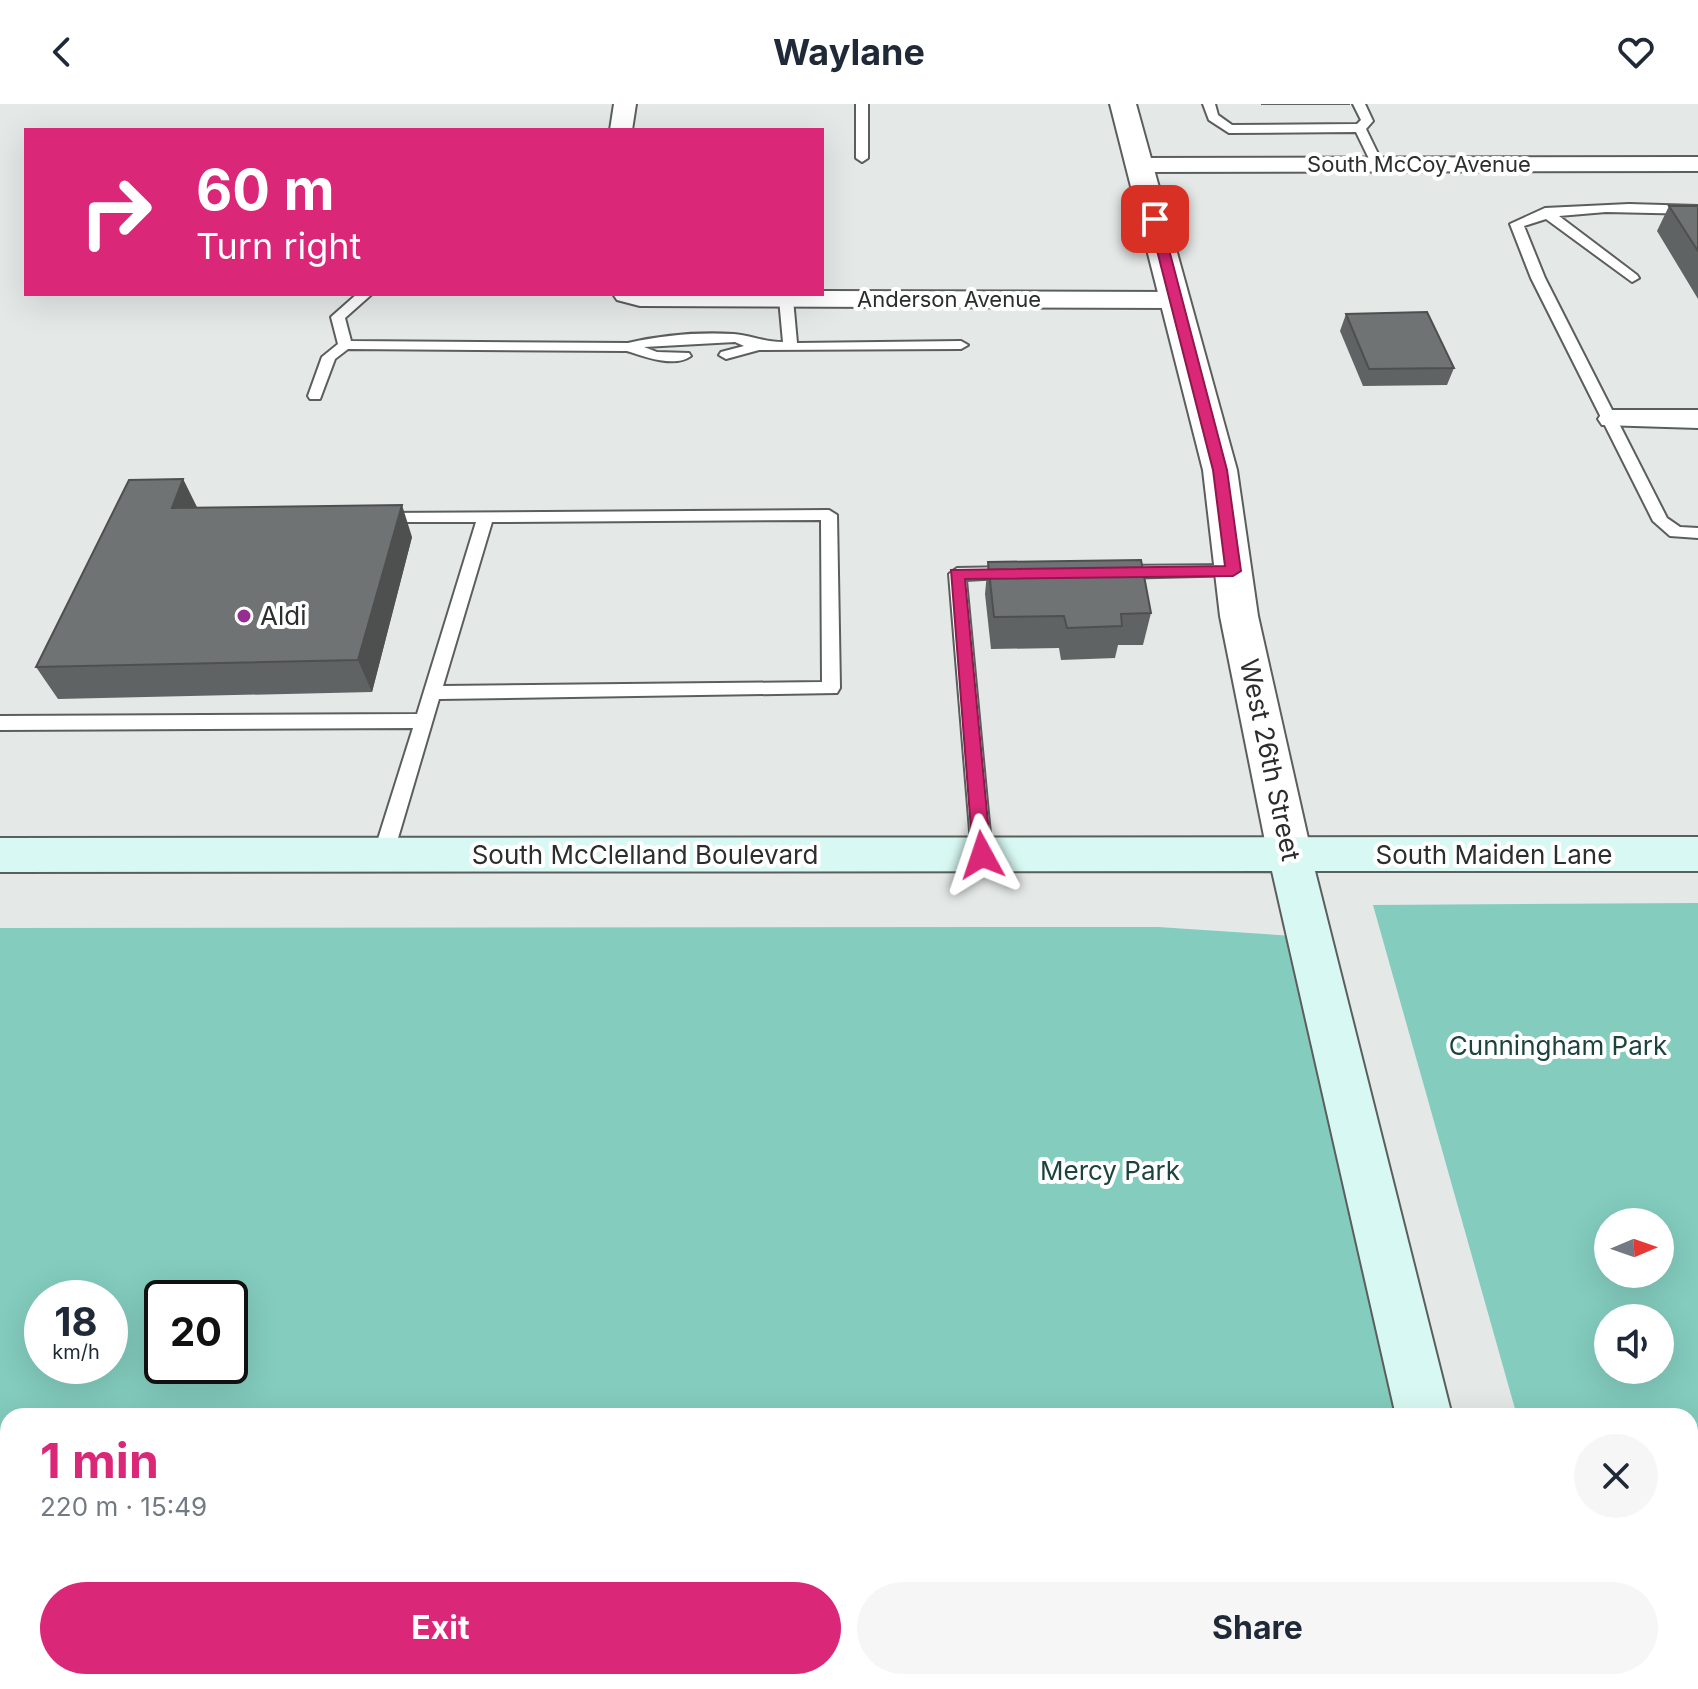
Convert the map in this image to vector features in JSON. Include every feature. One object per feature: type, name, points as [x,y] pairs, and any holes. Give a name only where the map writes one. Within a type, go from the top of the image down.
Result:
[{"type":"main road","name":"South Maiden Lane","points":[[1290,856],[1698,854]]},
{"type":"main road","name":"South McClelland Boulevard","points":[[0,855],[1290,856]]},
{"type":"main road","name":"West 26th Street","points":[[1290,856],[1422,1408]]},
{"type":"street","points":[[621,128],[625,104]]},
{"type":"street","name":"West 26th Street","points":[[1123,104],[1220,470],[1239,616],[1290,856]]},
{"type":"street","name":"South McCoy Avenue","points":[[1141,165],[1698,164]]},
{"type":"street","name":"Anderson Avenue","points":[[633,296],[1176,300]]},
{"type":"street","points":[[1612,419],[1698,419]]},
{"type":"lane","points":[[862,104],[862,158]]},
{"type":"lane","points":[[1209,104],[1213,117],[1229,129],[1360,128],[1367,121],[1359,104]]},
{"type":"lane","points":[[1360,128],[1377,164]]},
{"type":"lane","points":[[1698,210],[1567,208],[1545,212],[1517,224],[1538,278],[1661,521],[1676,532],[1698,533]]},
{"type":"lane","points":[[1545,212],[1632,278]]},
{"type":"lane","points":[[345,345],[338,317],[363,296]]},
{"type":"lane","points":[[786,299],[790,347]]},
{"type":"lane","points":[[315,396],[329,357],[345,345],[628,347],[657,340],[736,338],[758,346]]},
{"type":"lane","points":[[726,355],[758,346],[961,345]]},
{"type":"lane","points":[[628,347],[656,356],[684,356]]},
{"type":"lane","points":[[364,518],[829,515],[831,688],[433,693]]},
{"type":"lane","points":[[383,855],[486,517]]},
{"type":"lane","points":[[1095,572],[1233,571]]},
{"type":"lane","points":[[982,855],[957,574],[1034,573]]},
{"type":"lane","points":[[0,723],[424,721]]},
{"type":"green space","name":"Cunningham Park","points":[[1698,903],[1698,1408],[1515,1408],[1373,905]]},
{"type":"green space","name":"Mercy Park","points":[[1158,927],[1309,937],[1423,1408],[0,1408],[0,928]]},
{"type":"building","points":[[1669,206],[1698,206],[1698,251]]},
{"type":"building","points":[[1427,312],[1454,368],[1369,369],[1346,314]]},
{"type":"building","name":"Aldi","points":[[183,479],[172,508],[402,505],[358,660],[36,667],[129,480]]},
{"type":"building","points":[[1141,560],[1151,613],[1121,614],[1122,626],[1067,628],[1064,616],[994,617],[988,562]]},
{"type":"place","name":"Aldi","points":[[244,616]]},
{"type":"route","points":[[982,855],[957,574],[1233,571],[1220,470],[1155,219]]}]
